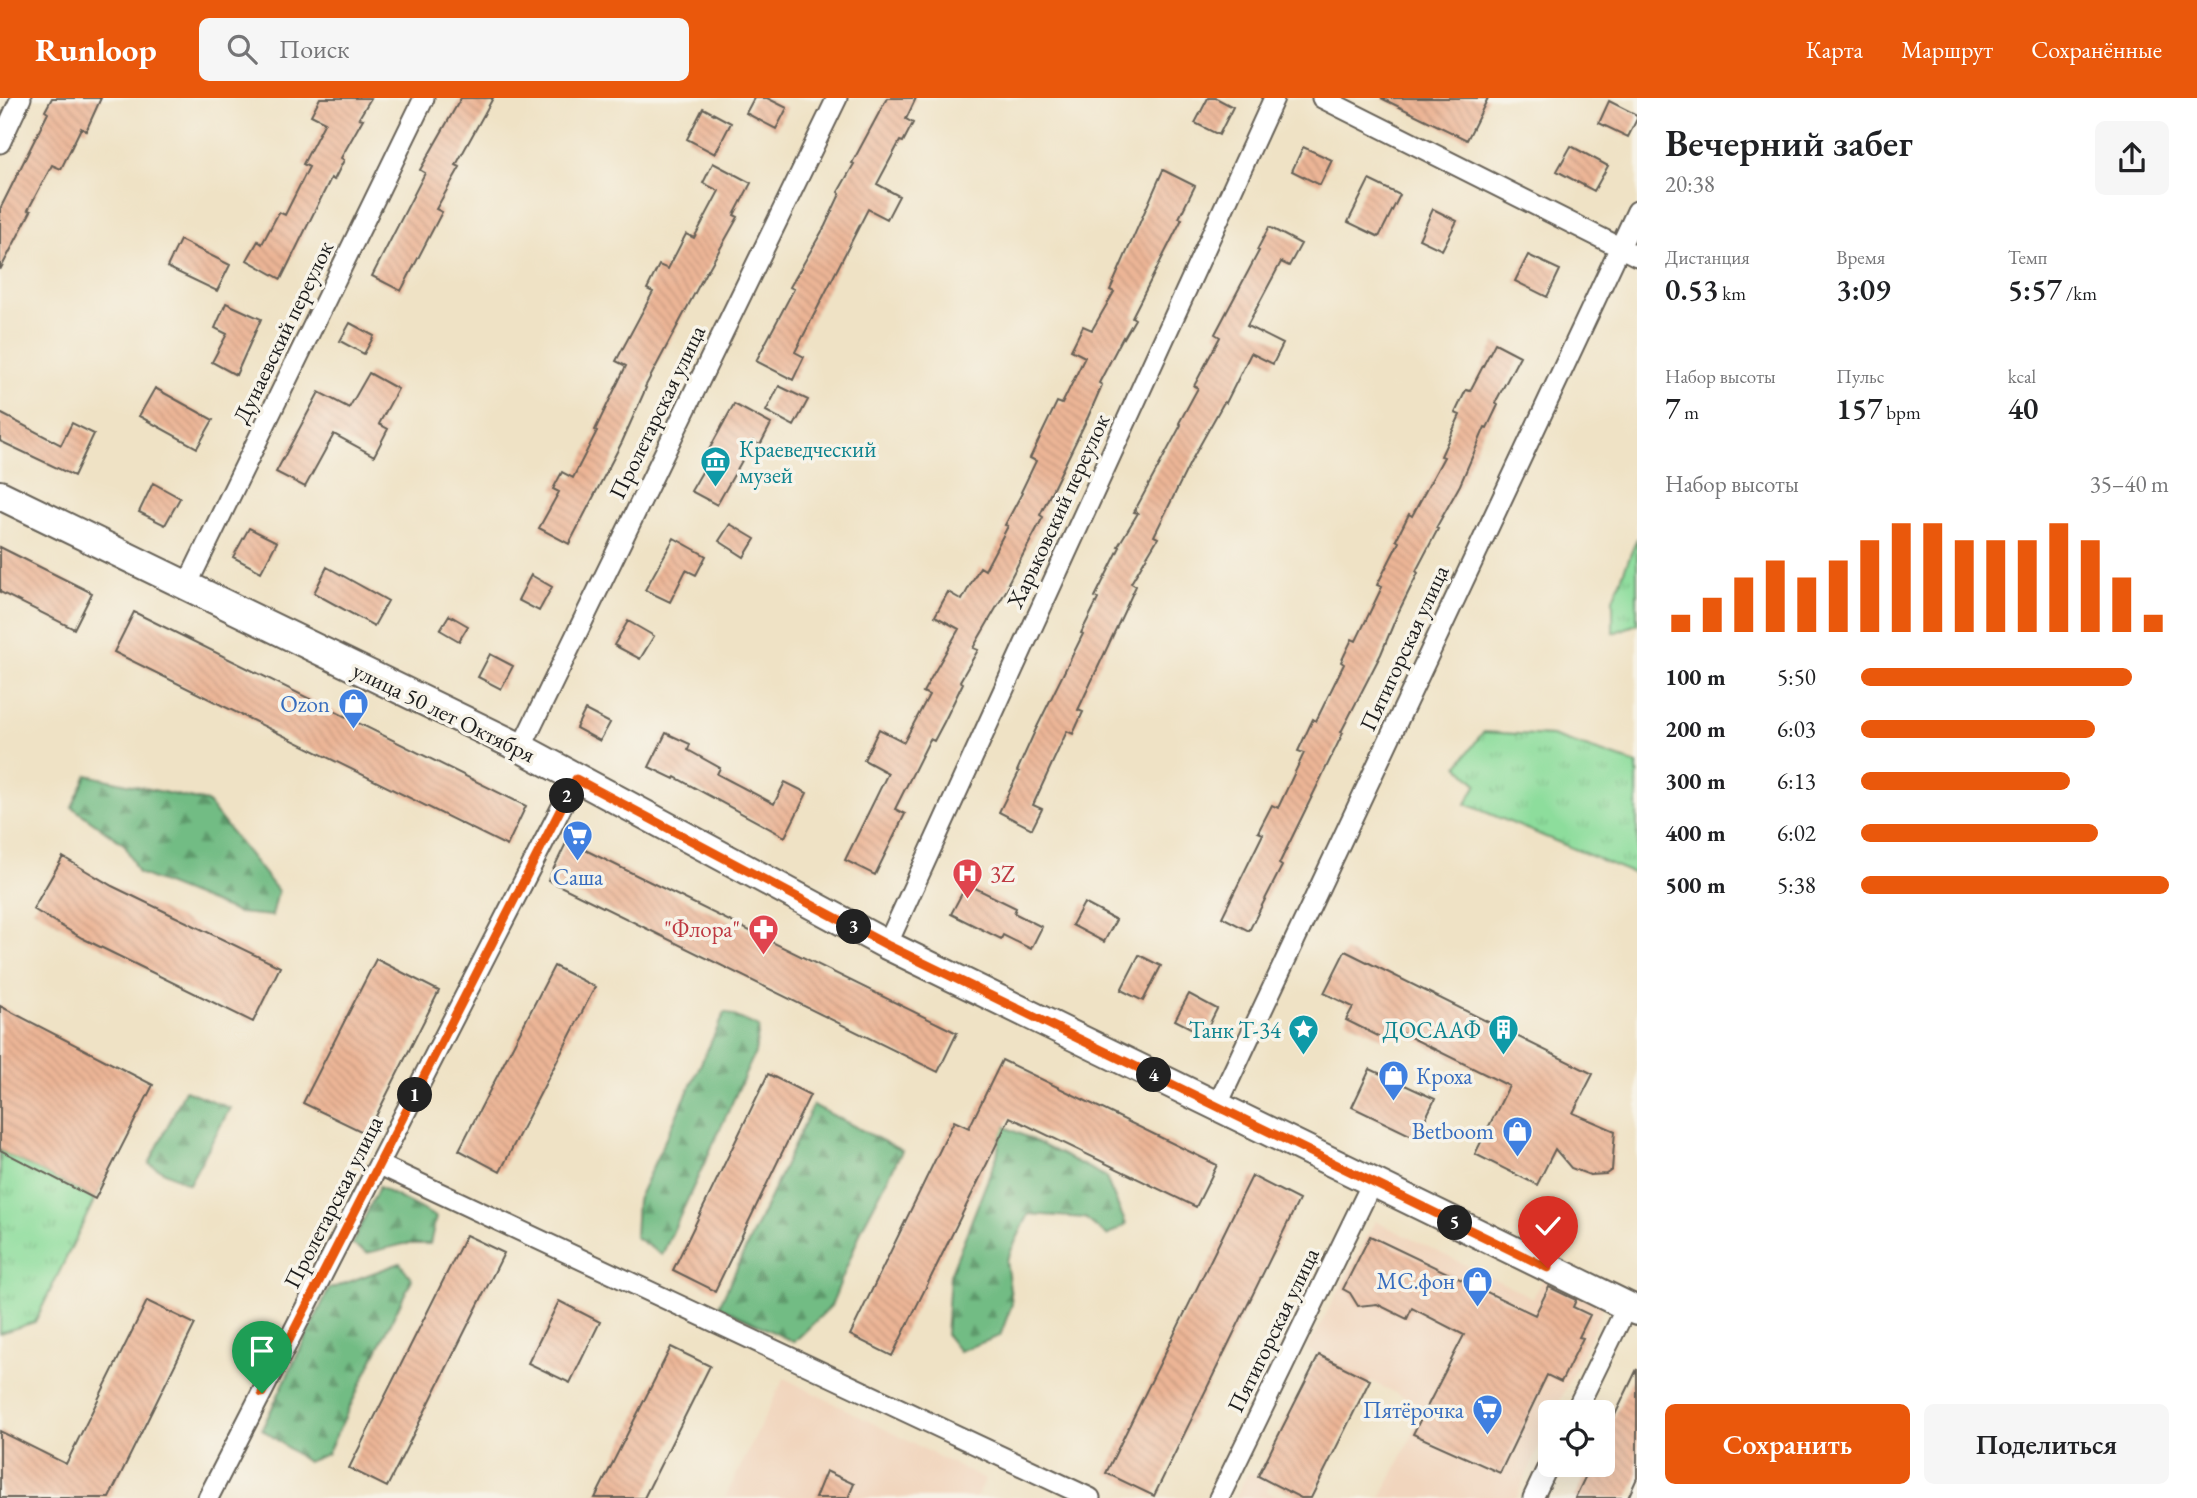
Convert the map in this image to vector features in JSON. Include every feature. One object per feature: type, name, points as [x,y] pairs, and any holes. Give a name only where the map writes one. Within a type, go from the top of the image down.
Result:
[{"type":"main road","name":"улица 50 лет Октября","points":[[0,495],[520,748],[887,945],[1632,1309]]},
{"type":"street","points":[[0,143],[21,98]]},
{"type":"street","name":"Дунаевский переулок","points":[[186,587],[424,98]]},
{"type":"street","name":"Пролетарская улица","points":[[520,748],[837,98]]},
{"type":"street","name":"Харьковский переулок","points":[[887,945],[1274,98]]},
{"type":"street","points":[[1322,98],[1637,256]]},
{"type":"street","name":"Пятигорская улица","points":[[1217,1106],[1637,211]]},
{"type":"street","name":"Пролетарская улица","points":[[208,1498],[576,779]]},
{"type":"street","points":[[380,1164],[1090,1498]]},
{"type":"street","name":"Пятигорская улица","points":[[1219,1498],[1372,1183]]},
{"type":"street","points":[[1582,1400],[1632,1309]]},
{"type":"street","points":[[1533,1498],[1543,1477]]},
{"type":"shaded area","points":[[1375,1221],[1533,1298],[1545,1273],[1606,1302],[1561,1400],[1538,1400],[1538,1449],[1516,1498],[1381,1498],[1426,1408],[1307,1350]]},
{"type":"shaded area","points":[[784,1378],[985,1480],[976,1498],[725,1498]]},
{"type":"shaded area","points":[[1248,1472],[1270,1483],[1266,1492],[1279,1498],[1235,1498]]},
{"type":"green space","points":[[1637,538],[1637,624],[1613,633],[1613,599]]},
{"type":"green space","points":[[1483,732],[1552,736],[1637,764],[1637,875],[1466,804],[1477,784],[1458,766]]},
{"type":"green space","points":[[87,775],[207,802],[278,891],[272,916],[238,913],[138,873],[125,845],[72,807]]},
{"type":"green space","points":[[725,1012],[759,1027],[755,1053],[662,1255],[635,1237],[637,1200]]},
{"type":"green space","points":[[185,1090],[230,1108],[189,1184],[149,1164]]},
{"type":"green space","points":[[813,1105],[902,1151],[863,1226],[831,1306],[794,1342],[719,1306]]},
{"type":"green space","points":[[1002,1125],[1105,1176],[1126,1224],[1107,1236],[1085,1218],[1029,1214],[1006,1261],[1012,1304],[1000,1336],[959,1351],[946,1335],[950,1275],[997,1156]]},
{"type":"green space","points":[[0,1150],[95,1199],[35,1322],[0,1333]]},
{"type":"green space","points":[[379,1187],[436,1217],[430,1244],[404,1244],[367,1253],[352,1244]]},
{"type":"green space","points":[[400,1263],[412,1279],[327,1454],[307,1462],[262,1429],[329,1289]]},
{"type":"building","points":[[52,98],[101,98],[86,131],[81,128],[61,169],[52,165],[0,270],[0,209],[48,113],[45,111]]},
{"type":"building","points":[[320,98],[371,98],[359,118],[363,119],[341,158],[344,160],[334,180],[331,178],[281,279],[247,260],[258,241],[262,244],[279,212],[285,215],[309,167],[303,164],[325,122],[311,115]]},
{"type":"building","points":[[461,98],[493,98],[456,165],[460,167],[436,209],[442,212],[401,291],[372,276],[425,173],[420,170]]},
{"type":"building","points":[[754,98],[767,98],[787,108],[776,129],[746,113]]},
{"type":"building","points":[[887,98],[916,98],[906,119],[913,123],[877,184],[899,196],[887,219],[868,209],[795,352],[804,357],[793,380],[756,361],[794,289],[790,287],[825,226],[840,194],[838,192],[854,164],[852,163]]},
{"type":"building","points":[[1208,98],[1216,98],[1233,107],[1219,135],[1195,123]]},
{"type":"building","points":[[1381,98],[1488,98],[1467,140]]},
{"type":"building","points":[[1609,101],[1637,115],[1628,137],[1599,123]]},
{"type":"building","points":[[703,108],[731,123],[715,154],[687,139]]},
{"type":"building","points":[[1571,146],[1608,166],[1594,191],[1557,171]]},
{"type":"building","points":[[1303,147],[1332,160],[1320,185],[1292,171]]},
{"type":"building","points":[[713,163],[751,183],[734,215],[738,217],[645,387],[622,442],[569,544],[539,528],[559,492],[553,489],[562,472],[573,478],[597,431],[595,430],[626,366],[616,361],[653,292],[647,289],[659,265],[668,269],[686,234],[694,238],[719,191],[703,183]]},
{"type":"building","points":[[1163,170],[1195,186],[1179,218],[1182,219],[1132,317],[1135,319],[1099,383],[1102,385],[1088,417],[1040,515],[1043,517],[1008,583],[1010,584],[973,648],[978,650],[960,681],[963,683],[934,741],[930,739],[895,809],[905,814],[875,875],[845,860],[888,773],[864,760],[879,729],[904,742],[929,695],[923,692],[959,629],[935,616],[948,592],[962,600],[980,567],[985,570],[1008,526],[1005,525],[1036,461],[1030,458],[1057,402],[1062,404],[1085,357],[1071,350],[1083,326],[1092,330],[1114,292],[1110,290]]},
{"type":"building","points":[[1369,180],[1400,195],[1379,237],[1348,222]]},
{"type":"building","points":[[1433,209],[1457,221],[1442,250],[1419,239]]},
{"type":"building","points":[[1269,227],[1301,244],[1289,266],[1281,262],[1247,326],[1283,344],[1273,364],[1251,353],[1226,403],[1224,402],[1190,463],[1154,536],[1158,538],[1131,583],[1136,586],[1078,710],[1083,712],[1073,734],[1067,731],[1033,805],[1042,809],[1032,829],[999,812],[1083,634],[1081,633],[1098,599],[1095,597],[1120,547],[1118,546],[1138,513],[1134,512],[1198,388],[1194,386],[1220,337],[1215,334]]},
{"type":"building","points":[[180,240],[230,265],[217,291],[167,267]]},
{"type":"building","points":[[1528,255],[1560,270],[1547,297],[1515,281]]},
{"type":"building","points":[[226,303],[261,319],[236,375],[212,362],[227,334],[215,328]]},
{"type":"building","points":[[350,323],[374,336],[364,354],[340,341]]},
{"type":"building","points":[[1495,343],[1520,356],[1495,403],[1498,405],[1487,428],[1485,427],[1460,485],[1436,528],[1438,529],[1416,571],[1418,573],[1381,654],[1341,732],[1343,733],[1279,864],[1282,866],[1249,931],[1222,917],[1263,834],[1258,832],[1272,805],[1278,808],[1304,753],[1298,751],[1313,719],[1316,721],[1344,664],[1341,662],[1352,639],[1356,641],[1382,587],[1377,585],[1399,542],[1396,540],[1444,457],[1441,456],[1460,415],[1455,413],[1466,390],[1470,391]]},
{"type":"building","points":[[369,373],[398,389],[379,424],[388,429],[374,456],[334,434],[305,487],[276,472],[319,392],[349,408]]},
{"type":"building","points":[[779,386],[808,400],[794,426],[766,411]]},
{"type":"building","points":[[155,388],[213,420],[197,448],[139,416]]},
{"type":"building","points":[[734,404],[771,424],[760,445],[753,441],[717,505],[691,491],[709,460],[705,457]]},
{"type":"building","points":[[0,413],[61,445],[72,423],[94,434],[74,476],[0,441]]},
{"type":"building","points":[[153,483],[180,498],[165,525],[139,512]]},
{"type":"building","points":[[730,524],[755,539],[744,557],[719,541]]},
{"type":"building","points":[[249,528],[277,542],[261,572],[233,557]]},
{"type":"building","points":[[674,538],[706,556],[696,575],[686,570],[670,602],[645,590]]},
{"type":"building","points":[[0,547],[92,593],[74,629],[0,592]]},
{"type":"building","points":[[327,567],[388,601],[374,626],[314,593]]},
{"type":"building","points":[[531,575],[552,587],[539,611],[518,600]]},
{"type":"building","points":[[134,612],[526,806],[507,846],[114,652]]},
{"type":"building","points":[[449,615],[468,626],[459,641],[440,630]]},
{"type":"building","points":[[628,621],[654,636],[640,659],[614,645]]},
{"type":"building","points":[[490,654],[513,666],[501,689],[478,677]]},
{"type":"building","points":[[585,710],[610,723],[600,741],[576,728]]},
{"type":"building","points":[[666,733],[690,744],[688,750],[720,768],[717,774],[774,804],[785,782],[807,793],[785,837],[675,777],[674,779],[649,767]]},
{"type":"building","points":[[567,841],[957,1033],[938,1072],[548,880]]},
{"type":"building","points":[[63,857],[112,886],[280,967],[253,1022],[82,938],[33,909]]},
{"type":"building","points":[[967,884],[1016,908],[1014,913],[1042,927],[1031,949],[1003,935],[1001,939],[951,914]]},
{"type":"building","points":[[1084,903],[1116,920],[1104,942],[1072,925]]},
{"type":"building","name":"ДОСААФ","points":[[1345,951],[1593,1074],[1573,1113],[1615,1131],[1612,1170],[1606,1174],[1590,1175],[1571,1168],[1555,1149],[1537,1185],[1475,1154],[1509,1086],[1390,1027],[1384,1039],[1346,1020],[1353,1007],[1324,993]]},
{"type":"building","points":[[1139,955],[1161,966],[1143,1001],[1121,990]]},
{"type":"building","points":[[376,959],[439,991],[367,1134],[303,1103]]},
{"type":"building","points":[[554,966],[595,987],[500,1172],[459,1150]]},
{"type":"building","points":[[1189,994],[1217,1009],[1204,1035],[1175,1020]]},
{"type":"building","points":[[0,1006],[153,1085],[95,1199],[0,1150]]},
{"type":"building","points":[[1002,1060],[1217,1165],[1196,1207],[1010,1117],[892,1356],[850,1335],[954,1121],[969,1128]]},
{"type":"building","name":"Кроха","points":[[1370,1069],[1435,1099],[1416,1138],[1352,1107]]},
{"type":"building","points":[[768,1074],[810,1095],[715,1291],[673,1270]]},
{"type":"building","points":[[1252,1176],[1299,1200],[1154,1496],[1106,1473]]},
{"type":"building","points":[[466,1235],[504,1253],[387,1487],[349,1468]]},
{"type":"building","points":[[1370,1236],[1535,1315],[1549,1287],[1576,1300],[1573,1307],[1590,1315],[1579,1337],[1583,1338],[1561,1382],[1547,1375],[1500,1473],[1413,1434],[1464,1335],[1412,1308],[1407,1319],[1377,1304],[1358,1306],[1350,1293],[1343,1289]]},
{"type":"building","points":[[147,1301],[195,1324],[109,1498],[0,1498],[0,1431],[66,1464]]},
{"type":"building","points":[[559,1301],[600,1322],[570,1383],[528,1363]]},
{"type":"building","points":[[671,1347],[710,1366],[644,1498],[595,1498]]},
{"type":"building","points":[[1319,1355],[1370,1380],[1311,1498],[1301,1498],[1258,1476]]},
{"type":"building","points":[[1637,1369],[1637,1478],[1628,1498],[1575,1498],[1585,1477],[1615,1477],[1615,1415]]},
{"type":"building","points":[[826,1471],[854,1484],[848,1498],[815,1498]]},
{"type":"place","name":"Краеведческий музей","points":[[716,489]]},
{"type":"place","name":"Ozon","points":[[353,731]]},
{"type":"place","name":"Саша","points":[[578,863]]},
{"type":"place","name":"3Z","points":[[967,901]]},
{"type":"place","name":"\"Флора\"","points":[[763,956]]},
{"type":"place","name":"Танк Т-34","points":[[1304,1057]]},
{"type":"place","name":"ДОСААФ","points":[[1504,1057]]},
{"type":"place","name":"Кроха","points":[[1393,1103]]},
{"type":"place","name":"Betboom","points":[[1517,1158]]},
{"type":"place","name":"МС.фон","points":[[1478,1308]]},
{"type":"place","name":"Пятёрочка","points":[[1487,1437]]},
{"type":"route","points":[[262,1393],[576,779],[887,945],[1548,1268]]}]
